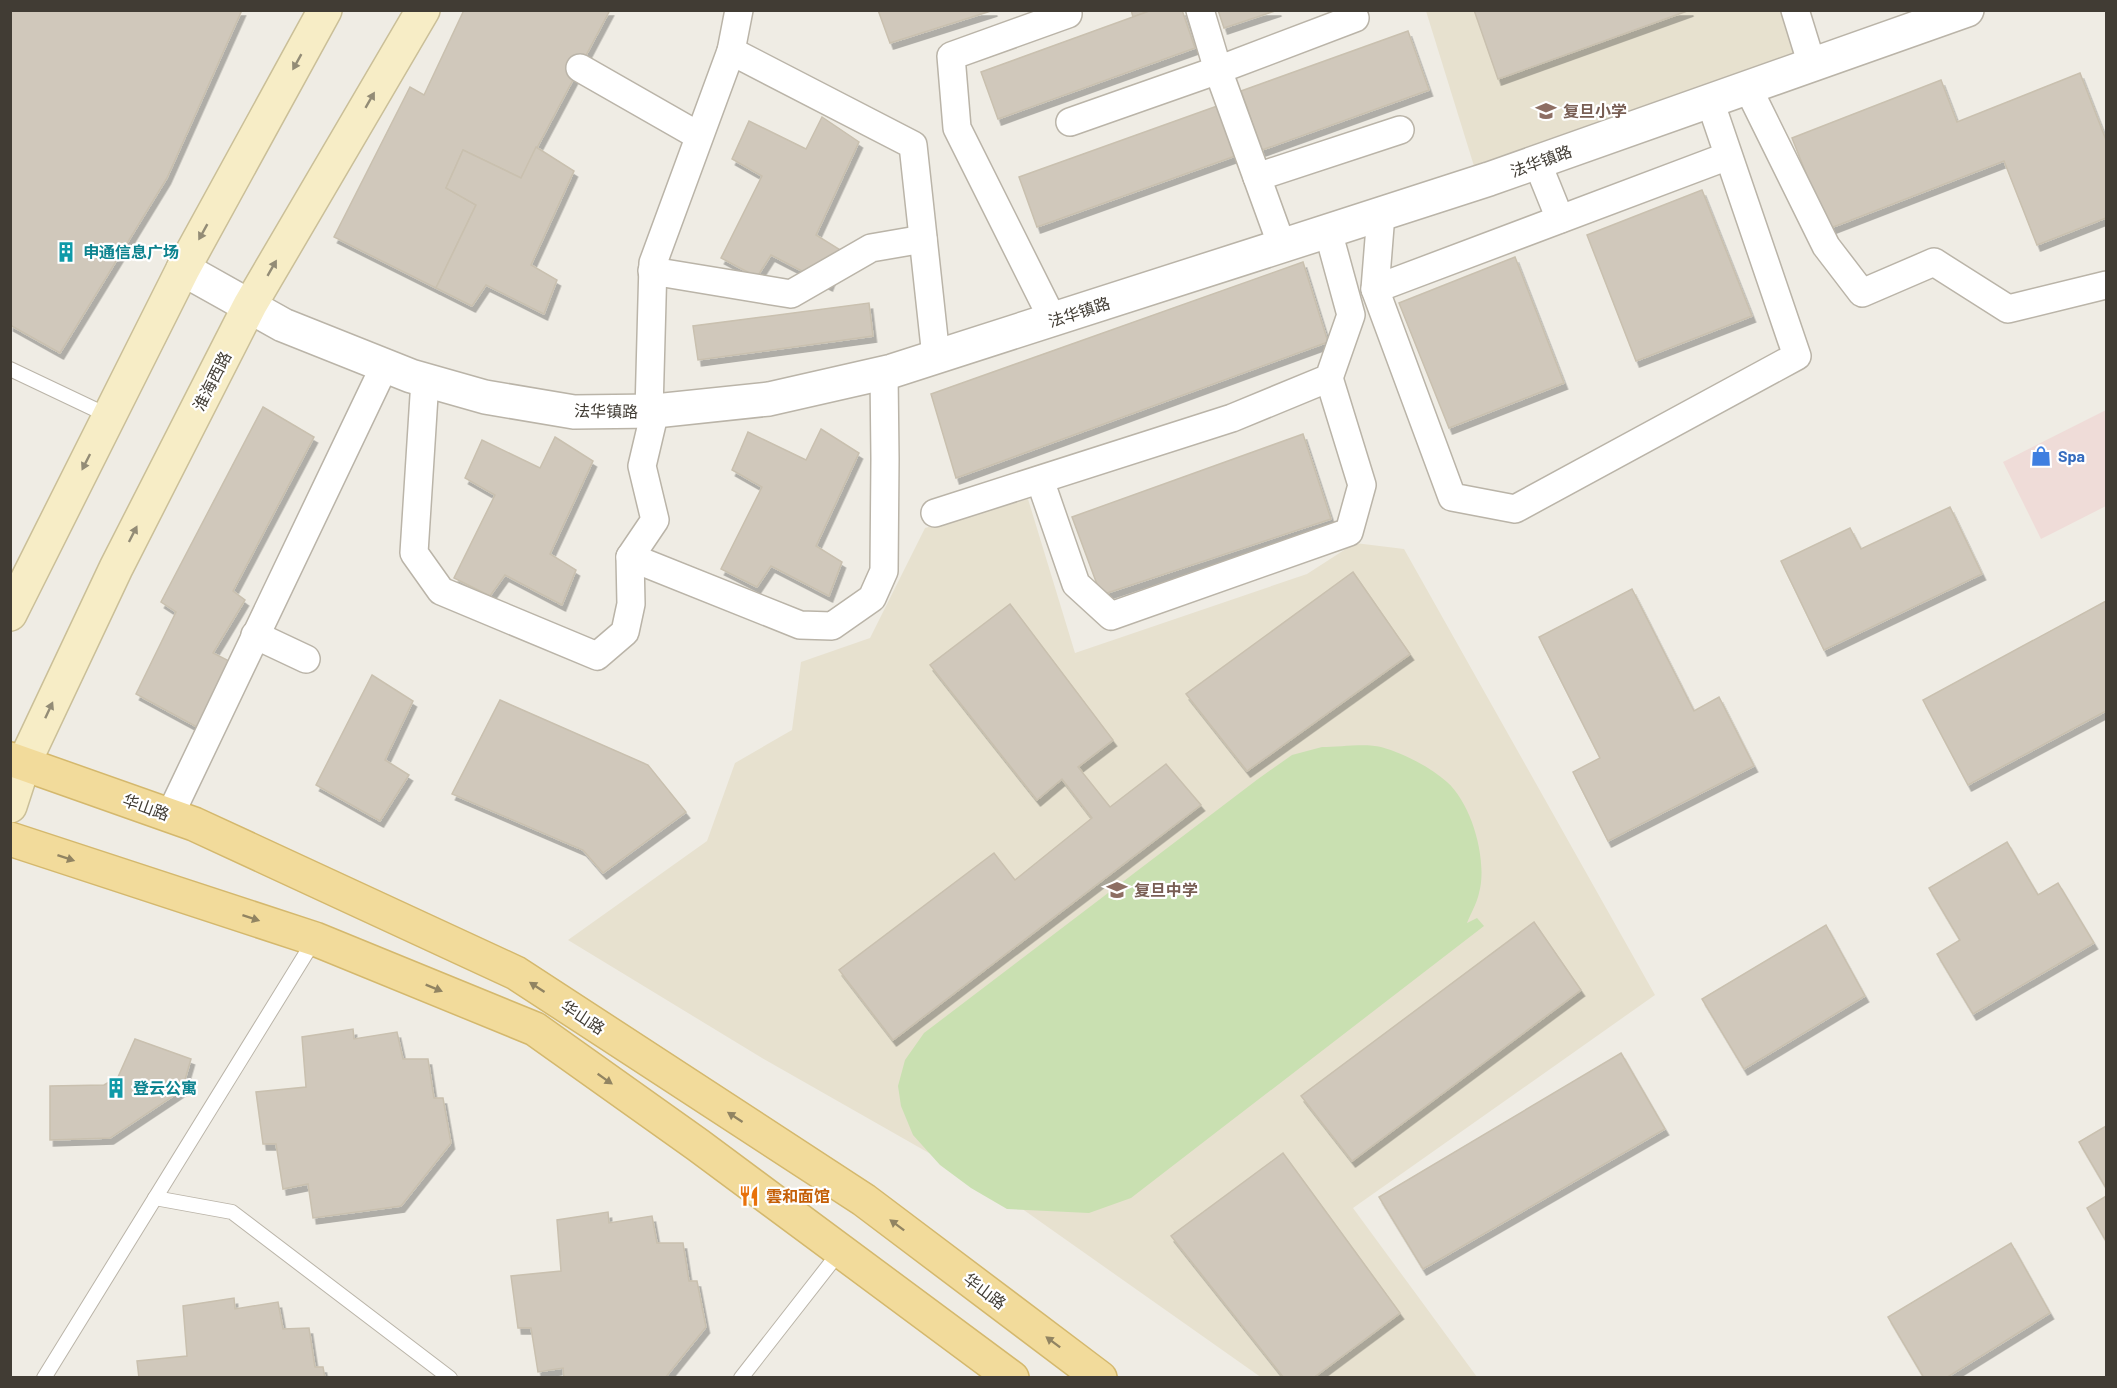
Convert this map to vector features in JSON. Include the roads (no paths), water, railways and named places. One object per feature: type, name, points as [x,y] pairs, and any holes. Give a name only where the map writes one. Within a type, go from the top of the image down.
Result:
[{"type":"main road","points":[[10,614],[183,269],[325,10]]},
{"type":"main road","name":"淮海西路","points":[[10,806],[17,761],[250,305],[423,10]]},
{"type":"main road","name":"华山路","points":[[17,761],[194,824],[516,973],[864,1200],[1100,1377]]},
{"type":"main road","points":[[10,839],[315,939],[535,1029],[841,1250],[1012,1377]]},
{"type":"street","points":[[425,380],[414,553],[441,591],[597,656],[625,632],[631,604],[630,557],[655,520],[642,466],[652,411],[652,263],[731,51],[740,10]]},
{"type":"street","points":[[1200,10],[1218,70],[1282,246]]},
{"type":"street","points":[[1795,10],[1812,65]]},
{"type":"street","name":"法华镇路","points":[[183,269],[283,325],[425,380],[485,397],[574,411],[652,411],[769,399],[884,373],[1381,214],[1537,162],[1967,10]]},
{"type":"street","points":[[1053,320],[957,128],[951,56],[1068,14]]},
{"type":"street","points":[[1070,122],[1218,70],[1355,18]]},
{"type":"street","points":[[731,51],[913,145],[936,357]]},
{"type":"street","points":[[580,68],[699,136]]},
{"type":"street","points":[[1748,88],[1826,246],[1862,293],[1934,262],[2008,309],[2106,285]]},
{"type":"street","points":[[1381,214],[1375,289],[1452,496],[1515,509],[1797,356],[1710,101]]},
{"type":"street","points":[[1257,177],[1400,130]]},
{"type":"street","points":[[1375,289],[1728,156]]},
{"type":"street","points":[[1537,162],[1560,219]]},
{"type":"street","points":[[1040,480],[1076,584],[1111,616],[1349,532],[1362,484],[1329,378],[1351,315],[1328,231]]},
{"type":"street","points":[[652,271],[791,294],[871,248],[923,239]]},
{"type":"street","points":[[170,815],[385,365]]},
{"type":"street","points":[[630,557],[800,626],[832,626],[872,598],[884,571],[884,373]]},
{"type":"street","points":[[935,513],[1232,418],[1329,378]]},
{"type":"street","points":[[255,635],[306,659]]},
{"type":"lane","points":[[10,369],[109,416]]},
{"type":"lane","points":[[44,1377],[315,939]]},
{"type":"lane","points":[[154,1198],[232,1212],[442,1375]]},
{"type":"lane","points":[[741,1377],[841,1250]]},
{"type":"place","name":"复旦小学","points":[[1546,111]]},
{"type":"place","name":"申通信息广场","points":[[66,252]]},
{"type":"place","name":"Spa","points":[[2041,456]]},
{"type":"place","name":"复旦中学","points":[[1117,890]]},
{"type":"place","name":"登云公寓","points":[[116,1088]]},
{"type":"place","name":"雲和面馆","points":[[749,1196]]}]
